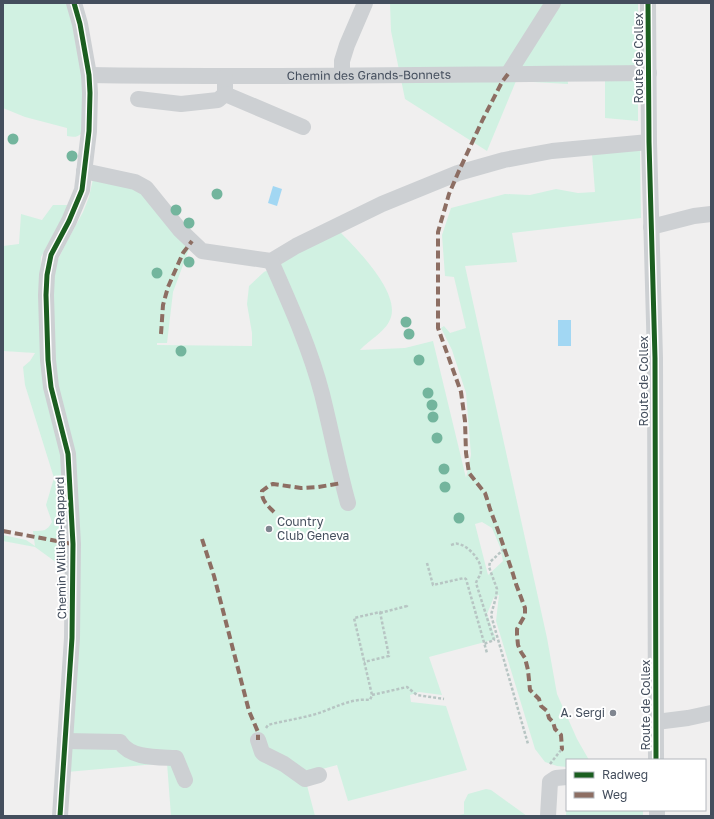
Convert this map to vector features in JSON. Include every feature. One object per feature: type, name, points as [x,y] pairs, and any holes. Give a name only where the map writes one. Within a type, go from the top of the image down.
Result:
[{"type":"street","name":"Chemin William-Rappard","points":[[60,816],[72,638],[73,544],[68,454],[53,394],[48,360],[46,295],[47,276],[52,255],[82,190],[89,131],[89,75],[80,24],[74,3]]},
{"type":"street","points":[[342,75],[342,61],[365,3]]},
{"type":"street","points":[[508,74],[553,3]]},
{"type":"street","name":"Route de Collex","points":[[648,3],[649,142],[655,365],[656,759]]},
{"type":"street","name":"Chemin des Grands-Bonnets","points":[[89,75],[225,77],[649,73]]},
{"type":"street","points":[[138,99],[182,104],[218,100],[225,94],[225,77]]},
{"type":"street","points":[[225,94],[303,127]]},
{"type":"street","points":[[84,171],[135,182],[146,188],[180,230],[202,252],[271,261],[296,246],[382,204],[458,173],[504,160],[552,151],[649,142]]},
{"type":"street","points":[[651,227],[694,216],[711,214]]},
{"type":"street","points":[[271,261],[291,305],[310,355],[322,393],[348,503]]},
{"type":"street","points":[[656,722],[688,718],[711,712]]},
{"type":"street","points":[[258,740],[264,754],[284,764],[305,778],[319,775]]},
{"type":"street","points":[[66,741],[120,742],[132,754],[176,758],[185,780]]},
{"type":"street","points":[[548,816],[547,775],[556,778],[566,776]]},
{"type":"path","points":[[452,545],[458,544],[469,550],[477,557],[479,562],[481,572],[476,583],[494,640],[484,644]]},
{"type":"path","points":[[504,549],[490,562],[489,567],[497,589],[491,615],[528,744]]},
{"type":"path","points":[[427,563],[433,585],[464,578],[466,580],[487,653]]},
{"type":"path","points":[[258,740],[268,725],[322,712],[336,705],[363,699],[370,700],[372,695],[354,618],[380,613],[407,606],[406,605]]},
{"type":"path","points":[[364,662],[389,656],[380,613]]},
{"type":"path","points":[[372,695],[407,687],[417,696],[444,699]]},
{"type":"path","points":[[547,775],[561,750]]},
{"type":"green space","points":[[3,3],[69,3],[80,49],[84,117],[82,133],[78,136],[67,136],[67,128],[25,117],[3,108]]},
{"type":"green space","points":[[390,3],[638,3],[638,121],[605,118],[605,67],[567,70],[568,84],[516,81],[487,151],[405,99],[391,31]]},
{"type":"green space","points":[[640,150],[641,218],[512,233],[517,262],[465,266],[547,638],[557,694],[577,739],[588,759],[566,759],[566,767],[557,766],[545,762],[535,749],[496,621],[499,595],[494,597],[487,614],[496,639],[429,657],[442,695],[419,692],[410,695],[411,702],[446,706],[467,770],[348,801],[337,765],[304,774],[315,816],[171,816],[167,763],[67,772],[80,568],[57,385],[54,344],[53,280],[56,264],[83,212],[89,197],[93,179],[141,190],[189,249],[173,292],[167,343],[157,343],[157,345],[252,346],[252,333],[247,304],[249,286],[264,272],[281,264],[300,248],[339,231],[365,259],[383,283],[389,295],[392,307],[391,317],[386,327],[360,350],[405,348],[433,341],[466,478],[471,455],[466,393],[452,350],[441,328],[444,326],[450,333],[466,328],[454,277],[445,276],[442,235],[451,208],[505,194],[530,195],[556,189],[578,193],[595,192],[592,154]],"holes":[[[482,522],[492,528],[500,547],[503,561],[488,575],[475,524]]]},
{"type":"green space","points":[[53,205],[70,205],[41,257],[40,285],[60,445],[65,535],[64,568],[35,547],[3,541],[3,535],[26,540],[35,546],[33,531],[45,530],[52,522],[46,505],[54,478],[25,385],[23,367],[30,361],[35,353],[3,351],[3,246],[19,244],[21,214],[42,220]]},
{"type":"green space","points":[[486,789],[491,790],[527,816],[454,816],[464,814],[464,802],[468,794]]},
{"type":"green space","points":[[566,811],[643,811],[643,816],[566,816]]},
{"type":"water","points":[[273,186],[282,189],[277,206],[268,203]]},
{"type":"water","points":[[558,320],[571,320],[571,346],[558,346]]},
{"type":"marked path","points":[[508,74],[502,82],[483,119],[458,173],[449,194],[438,232],[438,328],[461,392],[469,473],[485,493],[525,608],[525,615],[517,629],[517,635],[518,645],[525,658],[528,670],[530,690],[539,699],[541,706],[547,711],[555,729],[561,735],[561,750]]},
{"type":"marked path","points":[[161,334],[163,305],[168,287],[183,253],[192,241]]},
{"type":"marked path","points":[[274,512],[265,503],[262,494],[262,491],[270,485],[273,484],[301,488],[342,483]]},
{"type":"marked path","points":[[3,531],[73,544]]},
{"type":"marked path","points":[[202,539],[214,576],[249,711],[258,732],[258,740]]},
{"type":"cycle path","points":[[60,816],[72,638],[73,544],[68,454],[51,387],[48,360],[46,295],[47,275],[51,255],[69,221],[82,190],[89,131],[89,75],[80,24],[74,3]]},
{"type":"cycle path","points":[[648,3],[649,142],[655,358],[656,759]]},
{"type":"place","name":"Country Club Geneva","points":[[269,529]]},
{"type":"place","name":"A. Sergi","points":[[613,713]]}]
